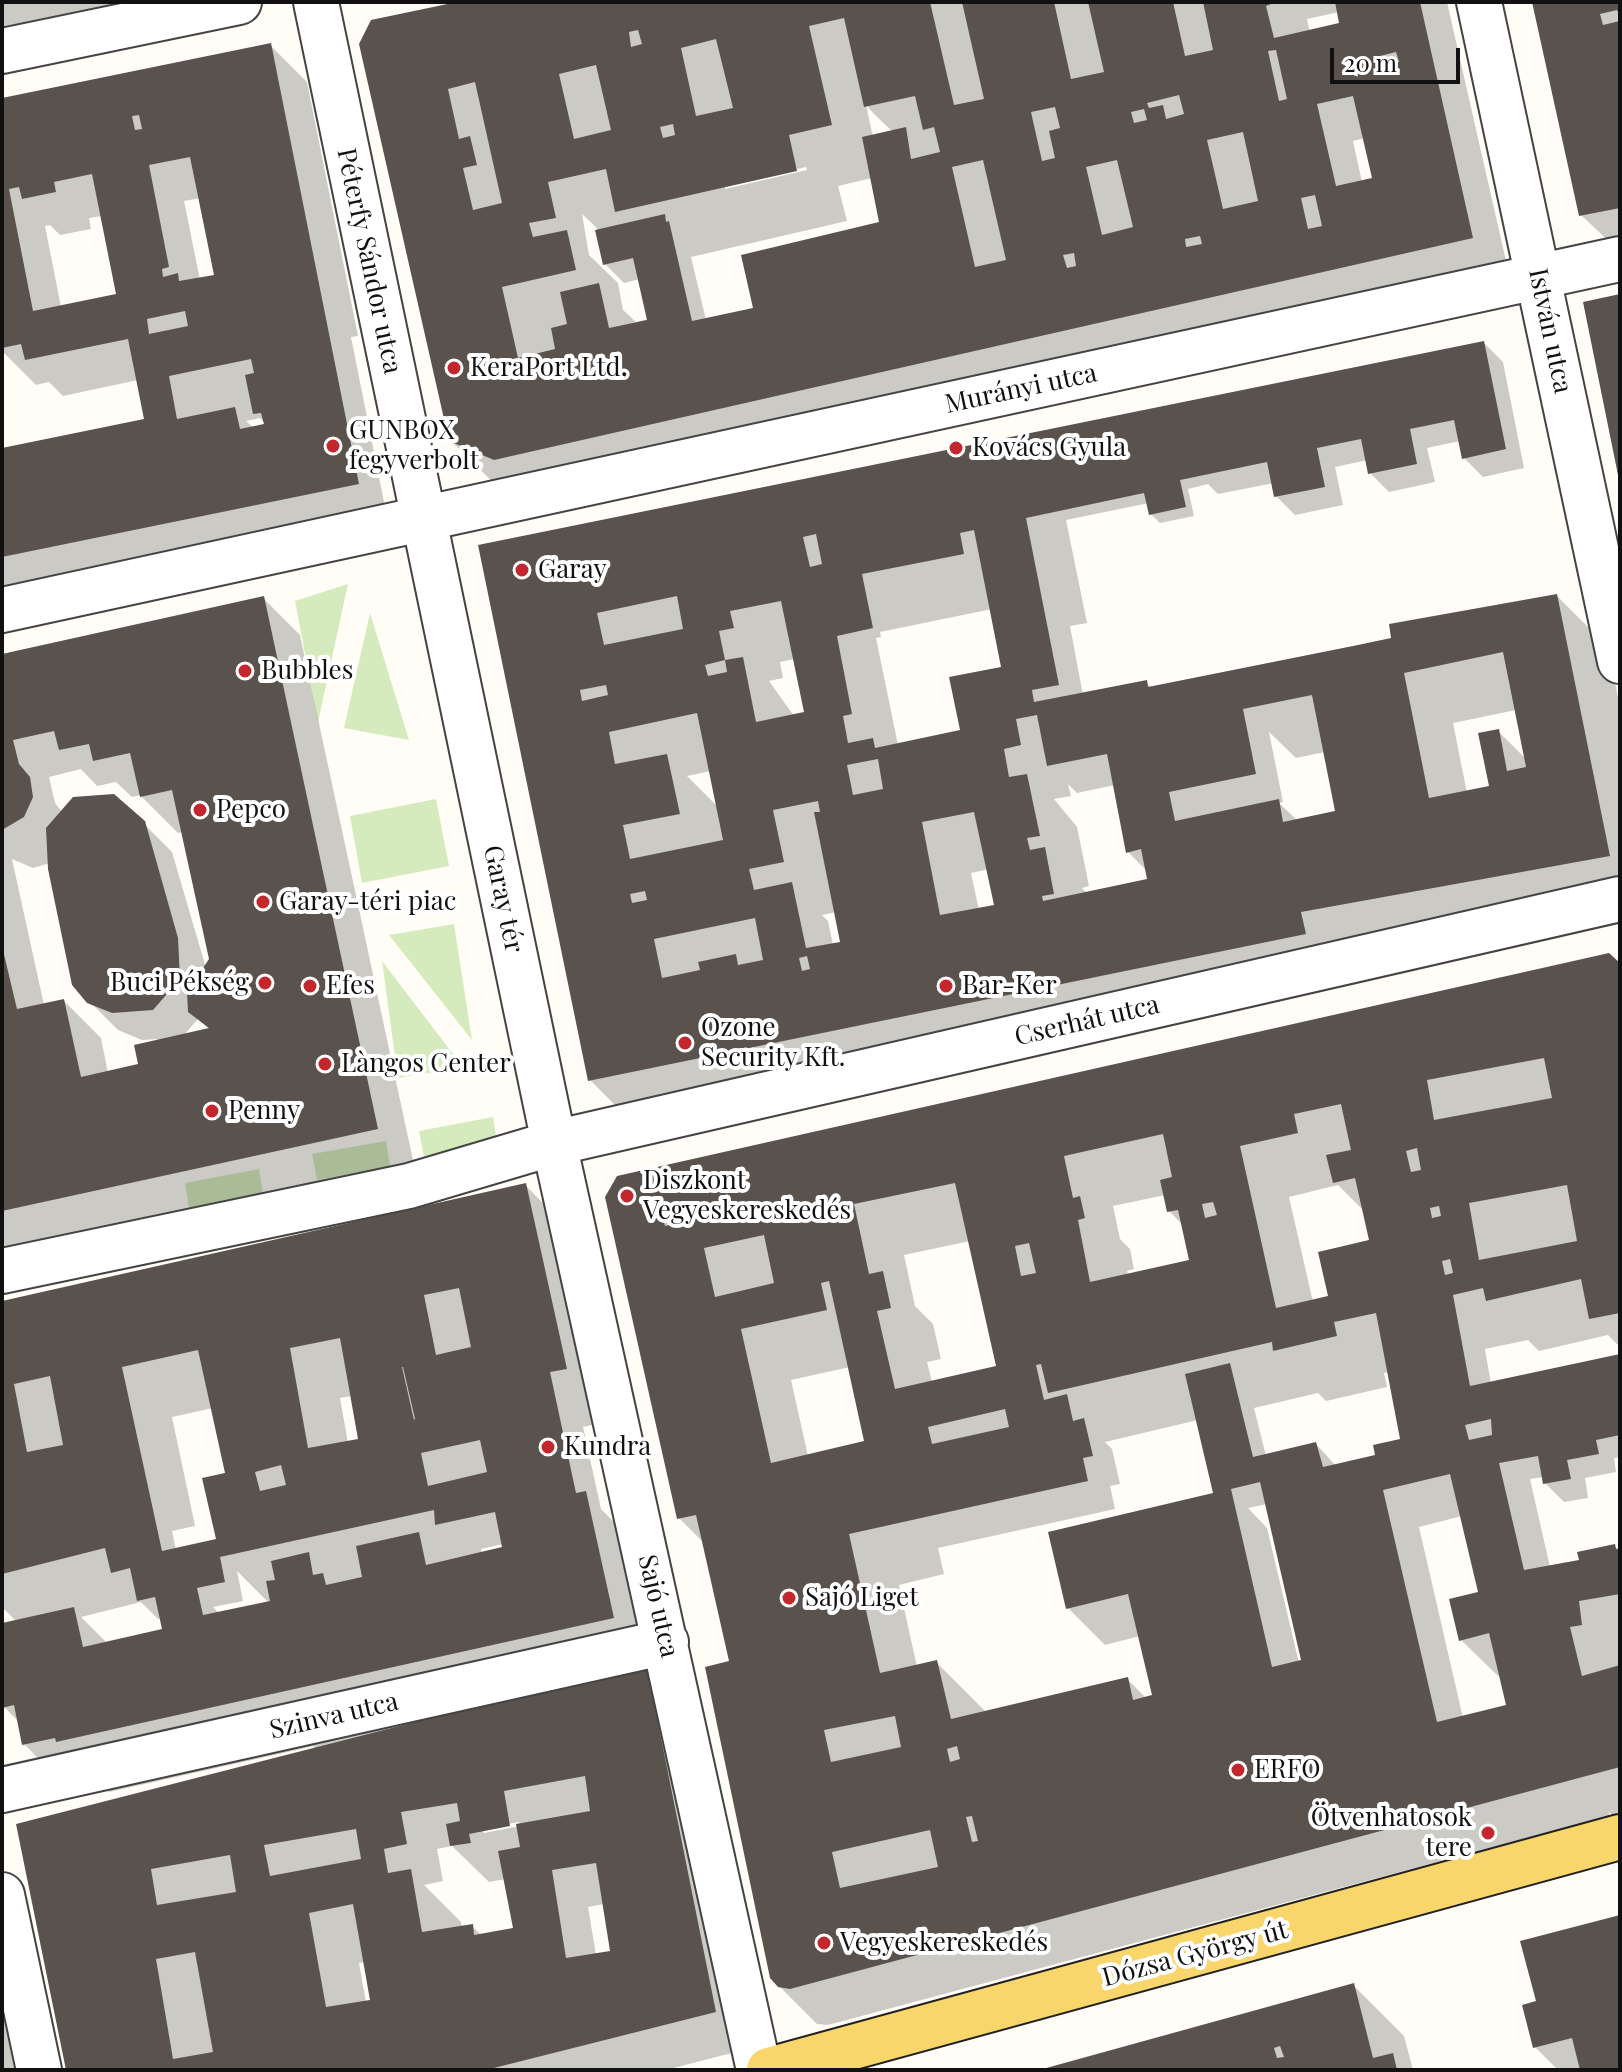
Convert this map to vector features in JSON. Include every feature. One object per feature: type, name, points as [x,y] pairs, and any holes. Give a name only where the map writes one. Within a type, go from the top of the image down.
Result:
[{"type":"main road","name":"Dózsa György út","points":[[769,2070],[1620,1837]]},
{"type":"street","points":[[2,51],[239,2]]},
{"type":"street","name":"Péterfy Sándor utca","points":[[316,2],[422,520]]},
{"type":"street","name":"István utca","points":[[1479,2],[1620,661]]},
{"type":"street","name":"Murányi utca","points":[[422,520],[1620,259]]},
{"type":"street","points":[[2,610],[422,520]]},
{"type":"street","name":"Garay tér","points":[[422,520],[554,1143]]},
{"type":"street","name":"Cserhát utca","points":[[554,1143],[1620,899]]},
{"type":"street","points":[[2,1271],[409,1186],[554,1143]]},
{"type":"street","name":"Sajó utca","points":[[554,1143],[759,2070]]},
{"type":"street","name":"Szinva utca","points":[[2,1790],[666,1642]]},
{"type":"street","points":[[2,1895],[39,2070]]},
{"type":"green space","points":[[348,584],[318,722],[295,601]]},
{"type":"green space","points":[[370,613],[409,740],[344,728]]},
{"type":"green space","points":[[436,799],[449,866],[362,883],[350,816]]},
{"type":"green space","points":[[454,924],[472,1040],[389,935]]},
{"type":"green space","points":[[382,961],[463,1067],[398,1078]]},
{"type":"green space","points":[[493,1117],[497,1143],[424,1157],[419,1131]]},
{"type":"green space","points":[[386,1141],[390,1166],[317,1180],[312,1154]]},
{"type":"green space","points":[[259,1169],[263,1194],[189,1208],[185,1183]]},
{"type":"building","points":[[457,2],[930,2],[954,105],[984,99],[962,2],[1054,2],[1071,79],[1104,72],[1088,2],[1173,2],[1185,56],[1213,50],[1203,2],[1276,2],[1266,6],[1274,38],[1339,23],[1335,2],[1420,2],[1473,238],[494,460],[449,441],[359,44],[371,20]],"holes":[[[844,18],[864,107],[915,96],[923,130],[934,127],[940,152],[911,159],[906,127],[862,137],[879,222],[741,255],[753,308],[692,321],[665,214],[595,230],[603,265],[633,258],[647,320],[609,328],[599,283],[560,292],[567,324],[551,328],[555,349],[518,358],[502,287],[576,270],[567,230],[533,237],[529,223],[556,218],[548,182],[606,169],[615,212],[797,171],[789,135],[832,125],[809,26]],[[638,30],[642,44],[631,47],[629,32]],[[716,39],[733,108],[696,116],[681,48]],[[1276,50],[1287,99],[1279,101],[1268,51]],[[1396,52],[1399,62],[1379,67],[1376,57]],[[596,65],[611,130],[574,139],[559,74]],[[475,82],[502,203],[473,210],[463,168],[477,165],[470,136],[459,139],[448,89]],[[1179,95],[1184,114],[1166,119],[1163,105],[1149,108],[1147,103]],[[1353,96],[1372,178],[1336,186],[1317,104]],[[1055,107],[1060,128],[1049,131],[1055,158],[1042,161],[1031,112]],[[1144,109],[1147,120],[1134,123],[1131,112]],[[673,124],[675,135],[663,138],[660,127]],[[1243,132],[1258,201],[1223,209],[1207,140]],[[983,160],[1006,260],[975,267],[952,167]],[[1117,160],[1133,227],[1102,235],[1086,167]],[[1315,195],[1322,226],[1308,229],[1301,198]],[[1200,236],[1202,244],[1186,247],[1185,239]],[[1074,253],[1076,266],[1067,268],[1063,255]]]},
{"type":"building","points":[[1532,2],[1620,2],[1620,17],[1617,10],[1600,14],[1603,25],[1620,21],[1620,208],[1579,216]]},
{"type":"building","points":[[271,43],[359,484],[2,557],[2,448],[144,419],[128,339],[25,360],[21,344],[2,348],[2,98]],"holes":[[[139,115],[142,129],[135,130],[132,116]],[[190,157],[214,275],[179,281],[178,273],[163,277],[162,269],[169,267],[149,165]],[[92,174],[116,294],[33,311],[9,189],[19,187],[22,199],[56,192],[54,182]],[[185,311],[188,326],[149,334],[147,319]],[[251,359],[254,373],[245,375],[253,414],[261,413],[264,424],[240,429],[235,407],[177,419],[169,376]]]},
{"type":"building","points":[[1620,294],[1620,479],[1619,480],[1583,302]]},
{"type":"building","points":[[1484,341],[1506,449],[1462,459],[1454,420],[1410,429],[1417,464],[1368,474],[1361,439],[1317,448],[1325,487],[1274,497],[1267,462],[1180,480],[1186,507],[1149,515],[1144,493],[1026,518],[1059,685],[1032,690],[1034,702],[1147,680],[1148,687],[1358,645],[1391,638],[1389,624],[1557,594],[1610,856],[1301,912],[1306,934],[588,1081],[478,545]],"holes":[[[974,530],[1001,667],[949,677],[960,730],[875,748],[873,738],[848,743],[843,716],[852,714],[837,636],[873,628],[862,574],[964,554],[960,533]],[[816,534],[822,564],[810,567],[803,537]],[[677,596],[683,629],[604,645],[597,613]],[[781,601],[804,712],[756,722],[743,657],[725,660],[719,631],[734,628],[730,611]],[[1503,652],[1526,767],[1507,771],[1499,729],[1478,733],[1489,786],[1429,798],[1404,673]],[[725,660],[727,672],[708,676],[705,665]],[[606,685],[608,695],[582,701],[580,690]],[[1312,695],[1335,811],[1283,822],[1279,799],[1175,821],[1169,792],[1256,774],[1243,709]],[[697,713],[723,840],[630,859],[623,825],[680,814],[667,754],[615,764],[609,732]],[[1037,715],[1047,766],[1107,754],[1126,853],[1141,849],[1147,879],[1043,901],[1042,896],[1054,894],[1045,847],[1030,850],[1027,838],[1040,836],[1027,774],[1009,777],[1004,749],[1021,745],[1016,719]],[[878,759],[883,789],[853,795],[847,765]],[[818,801],[820,812],[814,812],[840,942],[806,948],[792,882],[754,890],[749,869],[784,862],[773,810]],[[974,812],[994,905],[940,915],[922,822]],[[645,891],[647,900],[632,903],[630,894]],[[755,918],[763,960],[738,965],[736,954],[698,962],[700,970],[662,978],[654,939]],[[807,956],[810,969],[802,971],[799,958]]]},
{"type":"building","name":"Garay-téri piac","points":[[264,596],[378,1129],[2,1211],[2,946],[17,1009],[64,999],[81,1077],[138,1064],[134,1045],[209,1028],[188,1012],[187,992],[209,959],[172,790],[140,797],[130,753],[93,761],[89,744],[59,750],[54,731],[13,740],[19,764],[30,777],[33,797],[24,817],[2,830],[2,654]]},
{"type":"building","points":[[114,794],[145,821],[178,938],[180,979],[153,1010],[112,1013],[87,1003],[72,985],[48,869],[46,828],[73,797]]},
{"type":"building","points":[[1609,953],[1620,963],[1620,1313],[1589,1319],[1581,1279],[1486,1301],[1483,1288],[1453,1295],[1470,1386],[1620,1354],[1620,1435],[1596,1440],[1599,1454],[1567,1460],[1571,1479],[1543,1484],[1538,1456],[1499,1463],[1524,1570],[1579,1560],[1577,1552],[1615,1544],[1616,1549],[1620,1549],[1620,1594],[1579,1601],[1582,1625],[1570,1627],[1582,1676],[1620,1665],[1620,1767],[790,1989],[778,1987],[770,1978],[705,1667],[729,1661],[696,1515],[677,1519],[605,1197],[617,1176]],"holes":[[[1544,1058],[1552,1098],[1434,1120],[1427,1080]],[[1341,1104],[1351,1150],[1326,1155],[1333,1183],[1355,1178],[1369,1240],[1318,1252],[1328,1296],[1276,1308],[1240,1146],[1298,1133],[1294,1114]],[[1163,1134],[1172,1177],[1160,1180],[1167,1212],[1178,1210],[1189,1260],[1090,1282],[1078,1220],[1085,1218],[1080,1196],[1073,1198],[1064,1156]],[[1417,1148],[1421,1170],[1411,1172],[1406,1151]],[[955,1183],[996,1366],[895,1389],[877,1311],[891,1308],[883,1271],[869,1274],[854,1204]],[[1567,1185],[1577,1241],[1479,1260],[1469,1203]],[[1213,1202],[1217,1215],[1205,1218],[1202,1204]],[[669,1203],[673,1224],[665,1226],[660,1205]],[[1439,1206],[1441,1216],[1432,1218],[1430,1208]],[[764,1235],[774,1283],[715,1297],[704,1248]],[[1029,1243],[1036,1273],[1021,1276],[1015,1246]],[[1450,1259],[1453,1273],[1445,1275],[1442,1261]],[[829,1281],[864,1441],[771,1463],[741,1329],[827,1310],[821,1283]],[[1376,1313],[1400,1439],[1373,1445],[1375,1455],[1323,1467],[1316,1442],[1253,1457],[1230,1363],[1185,1374],[1213,1493],[1048,1532],[1066,1609],[1128,1594],[1152,1695],[1133,1700],[1128,1677],[951,1719],[937,1660],[880,1673],[849,1534],[1088,1481],[1083,1458],[1093,1456],[1084,1418],[1073,1421],[1067,1394],[1044,1400],[1036,1365],[1041,1364],[1048,1393],[1272,1342],[1273,1351],[1337,1336],[1334,1322]],[[1005,1409],[1009,1427],[932,1444],[928,1427]],[[1491,1419],[1492,1435],[1469,1440],[1465,1425]],[[1450,1474],[1478,1592],[1449,1599],[1459,1641],[1489,1633],[1506,1705],[1437,1722],[1383,1490]],[[1260,1482],[1301,1660],[1272,1667],[1231,1489]],[[895,1716],[901,1747],[831,1762],[824,1730]],[[957,1746],[960,1759],[950,1762],[947,1749]],[[972,1816],[978,1841],[972,1842],[966,1817]],[[930,1830],[938,1867],[840,1888],[832,1852]]]},
{"type":"building","points":[[526,1183],[567,1369],[550,1372],[576,1493],[586,1491],[614,1618],[56,1742],[55,1738],[22,1745],[14,1705],[2,1708],[2,1623],[74,1607],[83,1647],[162,1629],[155,1597],[137,1601],[130,1568],[111,1573],[105,1548],[2,1574],[2,1301]],"holes":[[[459,1288],[471,1347],[436,1355],[424,1295]],[[340,1338],[358,1439],[308,1448],[290,1348]],[[198,1350],[225,1473],[202,1478],[216,1539],[162,1551],[122,1367]],[[402,1367],[403,1367],[414,1420]],[[50,1376],[63,1445],[27,1452],[14,1384]],[[480,1440],[487,1472],[428,1486],[421,1453]],[[281,1465],[286,1485],[260,1491],[255,1472]],[[434,1510],[435,1525],[495,1512],[502,1547],[426,1565],[419,1532],[356,1546],[362,1577],[326,1585],[323,1573],[313,1575],[309,1552],[271,1561],[275,1580],[266,1581],[270,1601],[203,1615],[197,1588],[225,1582],[220,1557]]]},
{"type":"building","points":[[646,1663],[716,2012],[486,2070],[66,2070],[16,1824]],"holes":[[[585,1776],[590,1811],[516,1824],[520,1847],[498,1851],[513,1928],[474,1935],[473,1924],[422,1932],[411,1869],[388,1873],[384,1849],[407,1844],[401,1812],[457,1803],[460,1821],[446,1824],[450,1846],[471,1843],[469,1834],[510,1826],[504,1791]],[[356,1829],[361,1859],[270,1876],[264,1845]],[[230,1855],[236,1892],[157,1905],[151,1869]],[[596,1863],[610,1951],[566,1958],[552,1870]],[[353,1904],[370,2000],[326,2007],[309,1913]],[[195,1952],[213,2052],[173,2059],[156,1959]]]},
{"type":"building","points":[[1620,1915],[1620,2070],[1580,2070],[1572,2038],[1533,2048],[1522,2005],[1536,2001],[1520,1941]]},
{"type":"building","points":[[1354,1983],[1373,2058],[1393,2053],[1397,2070],[1039,2070]],"holes":[[[1280,2046],[1284,2057],[1277,2058],[1274,2048]]]},
{"type":"place","name":"KeraPort Ltd.","points":[[454,368]]},
{"type":"place","name":"GUNBOX fegyverbolt","points":[[333,446]]},
{"type":"place","name":"Kovács Gyula","points":[[956,448]]},
{"type":"place","name":"Garay","points":[[522,570]]},
{"type":"place","name":"Bubbles","points":[[245,671]]},
{"type":"place","name":"Pepco","points":[[200,810]]},
{"type":"place","name":"Garay-téri piac","points":[[263,902]]},
{"type":"place","name":"Buci Pékség","points":[[265,983]]},
{"type":"place","name":"Efes","points":[[310,986]]},
{"type":"place","name":"Bar-Ker","points":[[946,986]]},
{"type":"place","name":"Ozone Security Kft.","points":[[685,1043]]},
{"type":"place","name":"Làngos Center","points":[[325,1064]]},
{"type":"place","name":"Penny","points":[[212,1111]]},
{"type":"place","name":"Diszkont Vegyeskereskedés","points":[[627,1196]]},
{"type":"place","name":"Kundra","points":[[548,1447]]},
{"type":"place","name":"Sajó Liget","points":[[789,1598]]},
{"type":"place","name":"ERFO","points":[[1238,1770]]},
{"type":"place","name":"Ötvenhatosok tere","points":[[1488,1833]]},
{"type":"place","name":"Vegyeskereskedés","points":[[824,1943]]}]
